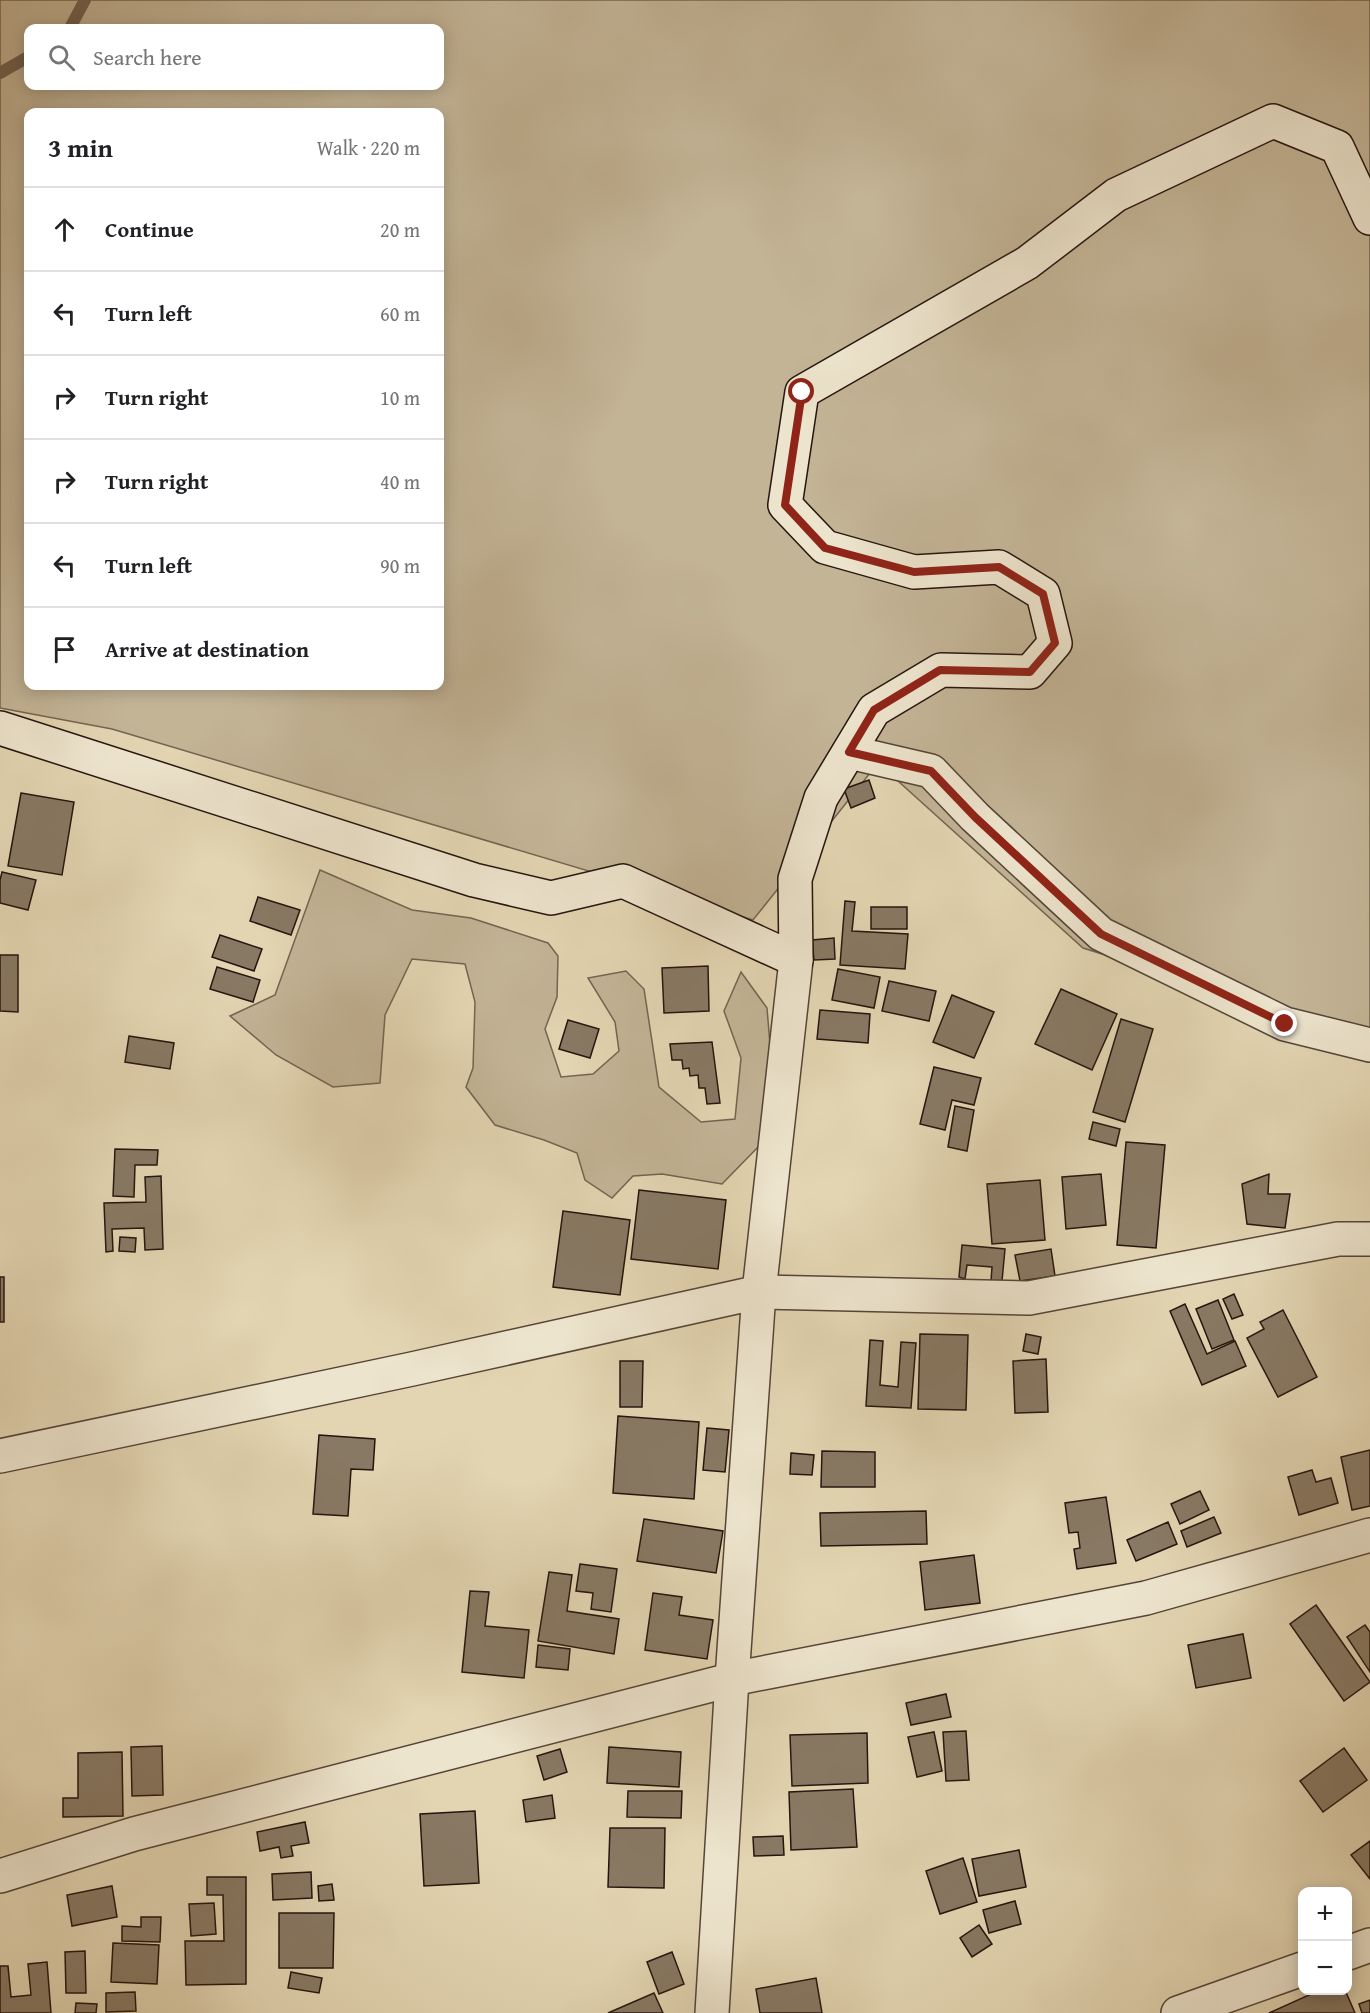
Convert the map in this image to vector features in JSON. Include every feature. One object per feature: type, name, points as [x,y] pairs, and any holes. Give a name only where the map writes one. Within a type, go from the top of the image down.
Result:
[{"type":"street","points":[[712,2013],[759,1292],[796,960],[795,879],[820,798],[874,710],[940,670],[1030,672],[1055,643],[1043,594],[999,567],[914,572],[825,548],[785,505],[802,392],[1027,263],[1116,195],[1273,121],[1337,147],[1370,218]]},
{"type":"street","points":[[0,728],[474,880],[551,898],[623,881],[796,960]]},
{"type":"street","points":[[849,752],[931,771],[975,817],[1101,934],[1285,1024],[1370,1045]]},
{"type":"street","points":[[0,1456],[412,1369],[759,1292],[1029,1298],[1338,1239],[1370,1239]]},
{"type":"street","points":[[0,1876],[134,1834],[735,1679],[1146,1598],[1370,1535]]},
{"type":"street","points":[[1352,1951],[1370,1945]]},
{"type":"street","points":[[1178,2013],[1298,1970]]},
{"type":"shaded area","points":[[0,0],[1370,0],[1370,1038],[1083,948],[878,763],[753,920],[112,729],[0,708]]},
{"type":"shaded area","points":[[320,870],[412,910],[471,918],[548,943],[558,956],[557,997],[545,1029],[561,1077],[593,1074],[619,1051],[615,1022],[588,978],[626,971],[644,989],[659,1087],[701,1122],[735,1119],[741,1058],[724,1011],[741,972],[767,1008],[775,1106],[758,1147],[722,1184],[662,1174],[633,1176],[612,1198],[585,1180],[577,1153],[495,1125],[466,1087],[473,1068],[475,1002],[465,964],[412,959],[385,1015],[380,1083],[333,1087],[276,1055],[230,1016],[275,995]]},
{"type":"building","points":[[869,780],[875,798],[851,808],[844,789]]},
{"type":"building","points":[[21,793],[74,802],[62,875],[8,866]]},
{"type":"building","points":[[2,872],[36,880],[28,910],[0,903]]},
{"type":"building","points":[[258,897],[300,910],[291,935],[250,921]]},
{"type":"building","points":[[845,901],[855,902],[852,931],[908,934],[905,969],[840,965]]},
{"type":"building","points":[[871,907],[907,907],[907,929],[871,929]]},
{"type":"building","points":[[220,935],[262,949],[254,971],[212,957]]},
{"type":"building","points":[[834,938],[835,959],[814,960],[812,940]]},
{"type":"building","points":[[0,955],[18,955],[18,1012],[0,1011]]},
{"type":"building","points":[[708,966],[709,1011],[664,1013],[662,968]]},
{"type":"building","points":[[217,967],[260,980],[253,1002],[210,989]]},
{"type":"building","points":[[838,969],[880,977],[874,1008],[832,1000]]},
{"type":"building","points":[[889,981],[936,991],[929,1021],[882,1011]]},
{"type":"building","points":[[1061,989],[1117,1014],[1092,1070],[1035,1044]]},
{"type":"building","points":[[952,995],[994,1012],[974,1058],[933,1042]]},
{"type":"building","points":[[820,1010],[870,1014],[868,1043],[817,1039]]},
{"type":"building","points":[[1121,1019],[1153,1029],[1125,1122],[1093,1112]]},
{"type":"building","points":[[568,1020],[599,1029],[590,1058],[559,1049]]},
{"type":"building","points":[[129,1036],[174,1043],[170,1069],[125,1062]]},
{"type":"building","points":[[712,1042],[720,1103],[707,1104],[705,1088],[699,1088],[698,1075],[690,1076],[689,1068],[683,1069],[682,1060],[672,1060],[670,1044]]},
{"type":"building","points":[[934,1067],[981,1078],[974,1105],[952,1100],[945,1130],[920,1124]]},
{"type":"building","points":[[955,1106],[974,1110],[967,1151],[948,1147]]},
{"type":"building","points":[[1093,1122],[1120,1129],[1116,1146],[1089,1139]]},
{"type":"building","points":[[1126,1142],[1165,1145],[1156,1248],[1117,1245]]},
{"type":"building","points":[[115,1149],[158,1150],[157,1165],[135,1165],[134,1197],[113,1196]]},
{"type":"building","points":[[1101,1174],[1106,1225],[1066,1229],[1062,1177]]},
{"type":"building","points":[[1269,1174],[1268,1194],[1290,1194],[1285,1228],[1247,1224],[1242,1184]]},
{"type":"building","points":[[161,1176],[163,1249],[145,1250],[144,1228],[112,1229],[113,1251],[106,1252],[104,1203],[146,1202],[145,1177]]},
{"type":"building","points":[[1040,1180],[1045,1240],[992,1244],[987,1184]]},
{"type":"building","points":[[639,1190],[726,1200],[718,1269],[631,1259]]},
{"type":"building","points":[[563,1211],[630,1220],[620,1295],[553,1287]]},
{"type":"building","points":[[120,1237],[136,1238],[135,1252],[119,1251]]},
{"type":"building","points":[[962,1245],[1005,1249],[1002,1281],[991,1281],[992,1267],[967,1265],[965,1279],[959,1277]]},
{"type":"building","points":[[1051,1249],[1055,1276],[1020,1281],[1015,1255]]},
{"type":"building","points":[[0,1277],[4,1277],[4,1322],[0,1322]]},
{"type":"building","points":[[1234,1294],[1243,1315],[1232,1319],[1223,1299]]},
{"type":"building","points":[[1218,1300],[1234,1340],[1212,1349],[1196,1309]]},
{"type":"building","points":[[1185,1304],[1207,1354],[1235,1341],[1246,1366],[1202,1385],[1170,1311]]},
{"type":"building","points":[[1283,1310],[1317,1377],[1278,1397],[1247,1338],[1264,1329],[1260,1322]]},
{"type":"building","points":[[920,1334],[968,1335],[966,1410],[918,1409]]},
{"type":"building","points":[[1026,1334],[1041,1337],[1038,1354],[1023,1351]]},
{"type":"building","points":[[870,1340],[883,1341],[880,1385],[898,1387],[901,1342],[916,1343],[911,1408],[866,1406]]},
{"type":"building","points":[[1046,1359],[1048,1412],[1015,1413],[1013,1361]]},
{"type":"building","points":[[620,1361],[643,1361],[642,1407],[620,1407]]},
{"type":"building","points":[[618,1416],[699,1422],[694,1499],[613,1493]]},
{"type":"building","points":[[707,1428],[729,1430],[725,1472],[703,1470]]},
{"type":"building","points":[[319,1435],[375,1439],[373,1470],[351,1469],[348,1516],[313,1514]]},
{"type":"building","points":[[1370,1450],[1370,1506],[1352,1510],[1341,1457]]},
{"type":"building","points":[[822,1451],[875,1452],[875,1487],[821,1487]]},
{"type":"building","points":[[791,1453],[814,1455],[812,1475],[790,1474]]},
{"type":"building","points":[[1312,1470],[1316,1482],[1331,1478],[1338,1503],[1299,1515],[1288,1477]]},
{"type":"building","points":[[1200,1491],[1209,1510],[1180,1524],[1171,1504]]},
{"type":"building","points":[[1106,1497],[1116,1563],[1077,1569],[1074,1549],[1080,1548],[1078,1532],[1069,1533],[1065,1503]]},
{"type":"building","points":[[926,1511],[927,1544],[821,1546],[820,1513]]},
{"type":"building","points":[[1214,1517],[1221,1533],[1187,1547],[1181,1531]]},
{"type":"building","points":[[644,1519],[723,1531],[716,1573],[637,1561]]},
{"type":"building","points":[[1168,1522],[1177,1544],[1136,1561],[1127,1540]]},
{"type":"building","points":[[974,1555],[980,1603],[925,1610],[920,1562]]},
{"type":"building","points":[[580,1564],[617,1569],[611,1612],[591,1609],[593,1593],[576,1591]]},
{"type":"building","points":[[549,1572],[572,1575],[567,1611],[619,1619],[614,1654],[538,1641]]},
{"type":"building","points":[[470,1591],[489,1592],[485,1626],[529,1630],[524,1678],[462,1672]]},
{"type":"building","points":[[653,1593],[682,1597],[679,1615],[713,1620],[707,1659],[645,1650]]},
{"type":"building","points":[[1316,1605],[1370,1682],[1344,1701],[1290,1624]]},
{"type":"building","points":[[1365,1625],[1370,1632],[1370,1672],[1347,1637]]},
{"type":"building","points":[[1243,1634],[1251,1678],[1196,1688],[1188,1645]]},
{"type":"building","points":[[538,1645],[570,1649],[568,1670],[536,1667]]},
{"type":"building","points":[[946,1694],[951,1717],[911,1725],[906,1703]]},
{"type":"building","points":[[966,1731],[969,1780],[946,1781],[943,1732]]},
{"type":"building","points":[[934,1732],[942,1771],[917,1777],[908,1737]]},
{"type":"building","points":[[867,1733],[868,1783],[792,1786],[790,1735]]},
{"type":"building","points":[[162,1746],[163,1795],[132,1796],[131,1747]]},
{"type":"building","points":[[609,1747],[681,1752],[679,1787],[607,1783]]},
{"type":"building","points":[[1344,1748],[1367,1780],[1323,1812],[1300,1781]]},
{"type":"building","points":[[560,1749],[567,1772],[544,1780],[537,1756]]},
{"type":"building","points":[[122,1752],[123,1816],[63,1817],[63,1798],[78,1798],[78,1753]]},
{"type":"building","points":[[853,1789],[857,1847],[791,1850],[789,1792]]},
{"type":"building","points":[[628,1791],[682,1791],[681,1818],[627,1817]]},
{"type":"building","points":[[552,1795],[555,1818],[526,1822],[523,1800]]},
{"type":"building","points":[[475,1811],[479,1883],[424,1886],[420,1814]]},
{"type":"building","points":[[305,1822],[309,1843],[291,1846],[293,1856],[281,1858],[279,1847],[260,1851],[257,1832]]},
{"type":"building","points":[[610,1828],[665,1828],[664,1888],[608,1887]]},
{"type":"building","points":[[783,1836],[784,1855],[754,1856],[753,1837]]},
{"type":"building","points":[[1370,1841],[1370,1879],[1351,1855]]},
{"type":"building","points":[[1019,1850],[1026,1887],[979,1896],[972,1859]]},
{"type":"building","points":[[963,1858],[977,1902],[940,1914],[926,1871]]},
{"type":"building","points":[[311,1872],[312,1898],[273,1900],[272,1874]]},
{"type":"building","points":[[207,1877],[246,1877],[246,1984],[186,1985],[185,1941],[224,1941],[223,1895],[207,1895]]},
{"type":"building","points":[[332,1884],[334,1900],[319,1901],[318,1886]]},
{"type":"building","points":[[112,1886],[117,1917],[72,1926],[67,1895]]},
{"type":"building","points":[[1015,1901],[1021,1924],[989,1933],[983,1910]]},
{"type":"building","points":[[214,1903],[216,1934],[191,1936],[189,1904]]},
{"type":"building","points":[[279,1913],[334,1913],[333,1968],[279,1968]]},
{"type":"building","points":[[141,1917],[161,1917],[160,1942],[122,1941],[122,1926],[141,1927]]},
{"type":"building","points":[[979,1925],[992,1944],[972,1957],[960,1938]]},
{"type":"building","points":[[113,1943],[159,1945],[157,1984],[111,1982]]},
{"type":"building","points":[[85,1951],[86,1993],[66,1993],[65,1952]]},
{"type":"building","points":[[672,1952],[684,1984],[659,1994],[647,1962]]},
{"type":"building","points":[[47,1962],[51,2013],[0,2013],[0,1966],[8,1966],[11,1997],[31,1995],[28,1964]]},
{"type":"building","points":[[291,1972],[322,1978],[319,1993],[288,1988]]},
{"type":"building","points":[[816,1978],[822,2013],[760,2013],[756,1989]]},
{"type":"building","points":[[135,1992],[136,2011],[106,2012],[106,1993]]},
{"type":"building","points":[[654,1993],[663,2013],[608,2013]]},
{"type":"building","points":[[1309,1995],[1347,1995],[1355,2013],[1269,2013]]},
{"type":"building","points":[[1370,2000],[1370,2013],[1362,2013],[1359,2004]]},
{"type":"building","points":[[76,2003],[97,2004],[96,2013],[75,2013]]},
{"type":"waterway","points":[[72,24],[85,0]]},
{"type":"waterway","points":[[0,73],[24,59]]},
{"type":"route","points":[[802,392],[785,505],[825,548],[914,572],[999,567],[1043,594],[1055,643],[1030,672],[940,670],[874,710],[849,752],[931,771],[975,817],[1101,934],[1285,1024]]}]
